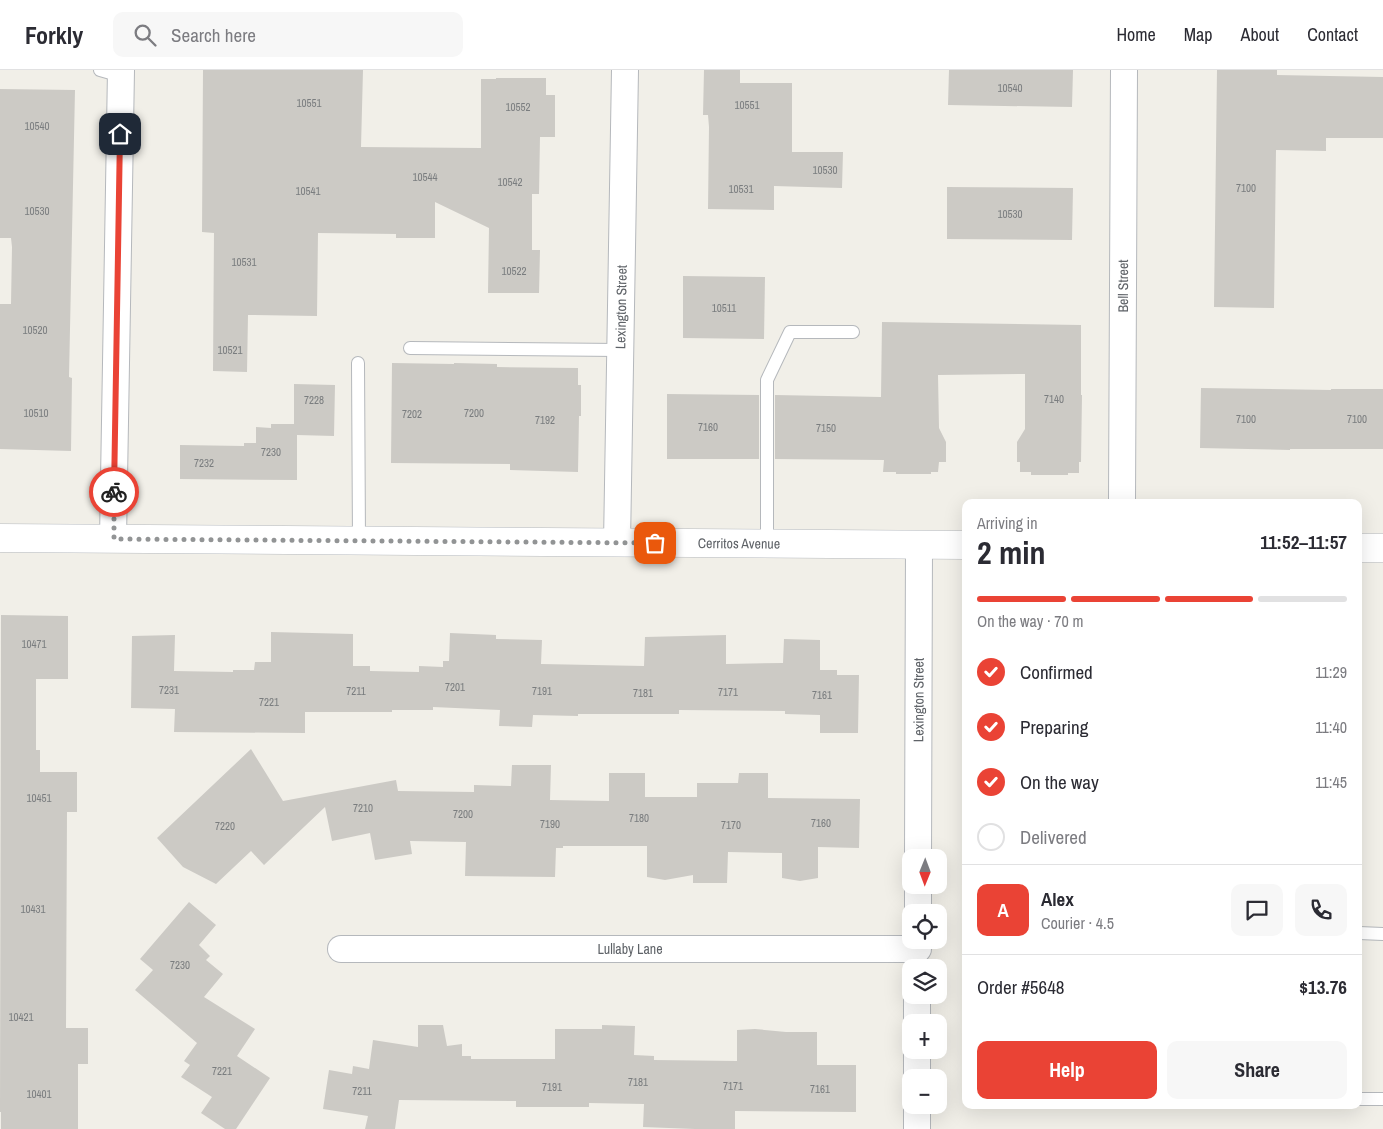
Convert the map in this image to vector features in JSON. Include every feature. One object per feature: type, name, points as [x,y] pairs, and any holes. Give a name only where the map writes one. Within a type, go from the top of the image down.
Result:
[{"type":"main road","name":"Cerritos Avenue","points":[[0,538],[962,545]]},
{"type":"main road","points":[[1362,548],[1383,548]]},
{"type":"street","name":"Lexington Street","points":[[617,543],[624,70]]},
{"type":"street","name":"Bell Street","points":[[1122,499],[1124,70]]},
{"type":"street","points":[[114,72],[114,539]]},
{"type":"street","name":"Lexington Street","points":[[918,849],[919,545]]},
{"type":"street","name":"Lullaby Lane","points":[[341,949],[918,952]]},
{"type":"street","points":[[917,1114],[917,1129]]},
{"type":"lane","points":[[767,544],[767,380],[790,332],[853,332]]},
{"type":"lane","points":[[410,348],[620,350]]},
{"type":"lane","points":[[358,363],[359,541]]},
{"type":"lane","points":[[1362,933],[1383,934]]},
{"type":"lane","points":[[1362,1099],[1383,1100]]},
{"type":"building","points":[[203,70],[363,70],[361,147],[481,148],[481,79],[546,78],[546,95],[555,95],[555,137],[540,137],[539,194],[532,194],[532,250],[540,250],[539,293],[488,293],[489,228],[435,202],[435,238],[396,238],[396,234],[318,233],[317,316],[248,315],[247,372],[213,371],[214,233],[202,232]]},
{"type":"building","points":[[704,70],[740,70],[740,83],[792,83],[792,152],[843,152],[842,188],[774,186],[774,210],[708,209],[709,127],[708,115],[703,115]]},
{"type":"building","points":[[949,70],[1073,70],[1072,107],[948,105]]},
{"type":"building","points":[[1217,70],[1277,70],[1277,75],[1383,77],[1383,138],[1326,138],[1326,151],[1276,150],[1274,308],[1214,307]]},
{"type":"building","points":[[0,89],[75,90],[69,377],[72,378],[71,451],[0,449],[0,304],[11,304],[12,247],[11,238],[0,238]]},
{"type":"building","points":[[947,187],[1073,188],[1072,240],[947,239]]},
{"type":"building","points":[[683,276],[765,277],[764,339],[683,338]]},
{"type":"building","points":[[882,322],[1081,325],[1082,395],[1081,462],[1079,462],[1079,473],[1068,473],[1068,475],[1031,475],[1031,472],[1020,472],[1020,462],[1017,462],[1017,442],[1025,429],[1025,374],[938,375],[939,428],[946,442],[946,462],[939,462],[938,472],[931,472],[931,474],[896,474],[896,472],[883,472],[884,460],[775,459],[775,395],[881,397]]},
{"type":"building","points":[[392,363],[497,364],[497,367],[578,368],[578,385],[581,385],[581,416],[579,416],[578,472],[510,470],[510,464],[391,463]]},
{"type":"building","points":[[294,384],[335,385],[334,436],[297,435],[297,480],[180,479],[180,445],[244,446],[244,443],[256,443],[256,427],[271,428],[271,424],[294,424]]},
{"type":"building","points":[[1201,388],[1383,389],[1383,449],[1290,450],[1200,448]]},
{"type":"building","points":[[667,394],[759,395],[759,459],[667,459]]},
{"type":"building","points":[[1,615],[68,616],[68,679],[36,679],[36,750],[40,750],[40,772],[77,772],[77,812],[67,812],[66,1028],[88,1028],[88,1064],[78,1064],[78,1129],[1,1129]]},
{"type":"building","points":[[271,632],[353,634],[353,666],[370,666],[370,671],[419,672],[419,666],[443,667],[443,661],[449,661],[450,633],[496,635],[496,639],[542,640],[541,664],[644,666],[645,637],[726,635],[726,664],[783,663],[784,639],[820,640],[820,670],[837,670],[837,675],[859,675],[858,733],[820,733],[820,715],[785,714],[785,711],[679,710],[679,714],[533,715],[532,727],[499,726],[500,710],[433,707],[433,710],[392,710],[392,712],[305,712],[305,733],[174,732],[175,709],[131,708],[132,636],[175,635],[174,671],[233,672],[233,670],[254,670],[255,662],[271,662]]},
{"type":"building","points":[[251,749],[283,801],[396,780],[398,791],[474,792],[474,785],[511,786],[512,765],[551,765],[550,800],[609,801],[609,773],[645,773],[645,797],[697,797],[697,783],[738,783],[739,773],[768,773],[768,798],[860,799],[859,848],[818,847],[818,878],[800,881],[782,878],[782,853],[728,852],[727,883],[693,883],[693,875],[665,880],[647,877],[647,846],[563,846],[563,848],[556,848],[555,877],[465,876],[466,842],[410,841],[412,854],[375,860],[370,833],[332,841],[325,807],[264,865],[251,851],[216,884],[183,867],[157,838]]},
{"type":"building","points":[[189,902],[216,925],[199,945],[210,956],[206,960],[223,974],[204,997],[255,1029],[237,1056],[270,1078],[236,1129],[225,1129],[201,1113],[212,1097],[181,1077],[190,1065],[184,1061],[197,1043],[135,990],[153,970],[140,959]]},
{"type":"building","points":[[418,1025],[443,1025],[447,1046],[462,1044],[462,1056],[471,1056],[471,1059],[555,1059],[555,1029],[602,1029],[602,1025],[635,1026],[634,1055],[654,1056],[654,1060],[737,1061],[737,1030],[817,1032],[817,1065],[856,1065],[856,1112],[735,1111],[735,1129],[695,1129],[643,1127],[644,1104],[589,1103],[589,1107],[516,1107],[516,1101],[399,1100],[395,1129],[365,1129],[368,1116],[323,1109],[329,1070],[352,1074],[353,1066],[369,1069],[373,1040],[418,1047]]},
{"type":"way so far","points":[[114,492],[114,539],[655,543]]},
{"type":"route","points":[[114,492],[120,134]]}]
